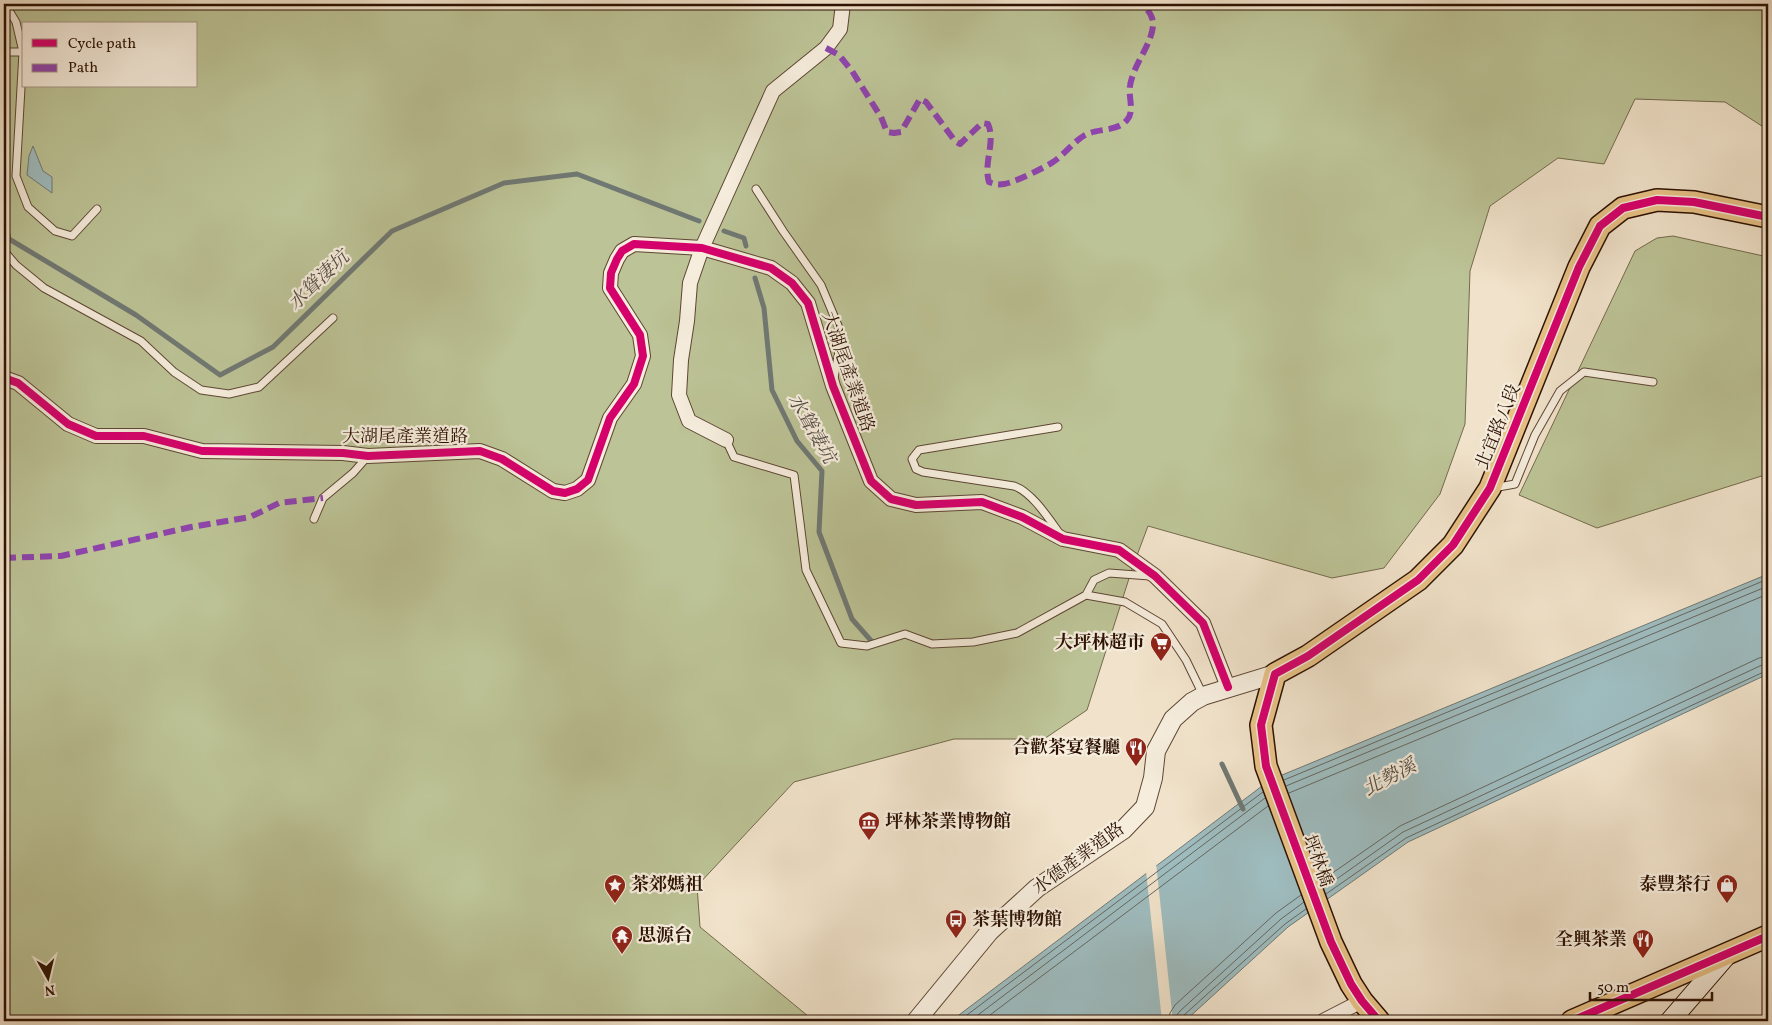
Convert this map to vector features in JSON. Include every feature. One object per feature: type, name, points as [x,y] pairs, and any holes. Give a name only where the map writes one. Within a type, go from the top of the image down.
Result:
[{"type":"main road","name":"北宜路八段","points":[[1275,674],[1308,656],[1418,580],[1453,545],[1490,488],[1579,267],[1600,226],[1623,208],[1657,200],[1694,202],[1768,217]]},
{"type":"main road","name":"坪林橋","points":[[1275,674],[1261,725],[1266,766],[1331,942],[1362,1001]]},
{"type":"main road","points":[[1572,1021],[1728,955],[1768,936]]},
{"type":"main road","points":[[1670,1021],[1728,955]]},
{"type":"main road","points":[[1362,1001],[1379,1021]]},
{"type":"street","points":[[726,440],[689,421],[679,395],[690,283],[702,248],[773,91],[826,48],[840,29],[843,4]]},
{"type":"street","name":"大湖尾產業道路","points":[[4,378],[18,383],[68,424],[96,436],[144,436],[202,451],[343,452],[368,456],[480,451],[502,459],[553,491],[566,493],[577,489],[588,480],[610,418],[634,384],[643,356],[640,335],[610,288],[611,273],[616,260],[622,251],[634,244],[702,248],[771,268],[792,283],[808,303],[833,386],[870,481],[891,499],[916,505],[982,502],[1022,517],[1064,539],[1119,550],[1155,576],[1202,623],[1228,687]]},
{"type":"street","name":"水德產業道路","points":[[916,1021],[990,931],[1037,888],[1124,830],[1145,807],[1153,778],[1156,751],[1173,719],[1192,702],[1204,696],[1275,674]]},
{"type":"street","points":[[1323,1021],[1362,1001]]},
{"type":"lane","points":[[5,4],[16,22],[22,48]]},
{"type":"lane","points":[[4,52],[22,52]]},
{"type":"lane","points":[[22,70],[16,176],[28,207],[54,230],[72,236],[97,209]]},
{"type":"lane","points":[[756,189],[782,231],[821,285],[842,335],[833,386]]},
{"type":"lane","points":[[4,251],[44,288],[141,340],[174,372],[201,390],[229,394],[258,387],[333,318]]},
{"type":"lane","points":[[1490,488],[1515,484],[1536,435],[1560,391],[1584,372],[1653,382]]},
{"type":"lane","points":[[1058,427],[918,450],[912,459],[916,469],[923,472],[1023,489],[1046,514],[1064,539]]},
{"type":"lane","points":[[726,440],[734,457],[794,475],[806,570],[841,643],[867,646],[905,634],[932,644],[973,642],[1016,632],[1086,595],[1094,580],[1109,573],[1155,576]]},
{"type":"lane","points":[[314,519],[322,498],[353,473],[368,456]]},
{"type":"lane","points":[[1086,595],[1125,602],[1162,624],[1186,660],[1204,696]]},
{"type":"green space","points":[[4,4],[1768,4],[1768,130],[1725,102],[1635,99],[1604,164],[1558,158],[1490,206],[1470,271],[1465,424],[1440,494],[1384,568],[1332,578],[1148,526],[1133,566],[1087,710],[1044,739],[954,739],[794,782],[697,886],[700,927],[814,1021],[4,1021]]},
{"type":"green space","points":[[1673,236],[1768,257],[1768,474],[1597,528],[1519,495],[1635,251],[1657,238]]},
{"type":"water","points":[[33,146],[43,171],[52,177],[52,193],[27,175],[29,156]]},
{"type":"water","name":"北勢溪","points":[[1768,574],[1768,674],[1408,842],[1288,927],[1185,1021],[951,1021],[1270,780]]},
{"type":"pier","points":[[1156,863],[1173,1021],[1162,1021],[1146,871]]},
{"type":"waterway","name":"水聳淒坑","points":[[4,217],[9,239],[136,315],[220,375],[273,347],[392,231],[504,183],[577,174],[699,221]]},
{"type":"waterway","name":"水聳淒坑","points":[[724,231],[744,238],[746,246]]},
{"type":"waterway","name":"水聳淒坑","points":[[755,278],[764,308],[772,390],[797,441],[822,471],[819,532],[852,619],[874,644]]},
{"type":"waterway","name":"水聳淒坑","points":[[1222,764],[1243,809]]},
{"type":"marked path","points":[[826,48],[839,55],[852,71],[881,117],[887,132],[901,132],[920,99],[926,102],[955,141],[960,144],[982,123],[988,124],[991,138],[987,167],[989,182],[1004,184],[1049,165],[1085,135],[1113,128],[1127,120],[1131,112],[1130,86],[1132,78],[1149,41],[1153,26],[1153,19],[1150,13],[1141,4]]},
{"type":"marked path","points":[[4,558],[61,556],[191,527],[250,517],[279,503],[323,498]]},
{"type":"cycle path","points":[[1379,1021],[1351,984],[1331,942],[1266,766],[1261,725],[1275,674],[1308,656],[1418,580],[1453,545],[1490,488],[1579,267],[1600,226],[1623,208],[1657,200],[1694,202],[1768,217]]},
{"type":"cycle path","points":[[4,378],[18,383],[68,424],[96,436],[144,436],[202,451],[343,453],[368,456],[480,451],[502,459],[553,491],[565,493],[577,489],[588,480],[610,418],[634,384],[643,356],[640,335],[610,288],[611,273],[617,259],[622,251],[634,244],[702,248],[771,268],[792,283],[808,303],[833,386],[871,481],[891,499],[916,505],[982,502],[1022,517],[1063,539],[1119,550],[1155,576],[1203,623],[1228,687]]},
{"type":"cycle path","points":[[1572,1021],[1768,936]]},
{"type":"place","name":"大坪林超市","points":[[1161,662]]},
{"type":"place","name":"合歡茶宴餐廳","points":[[1136,767]]},
{"type":"place","name":"坪林茶業博物館","points":[[869,841]]},
{"type":"place","name":"茶郊媽祖","points":[[615,904]]},
{"type":"place","name":"泰豐茶行","points":[[1727,904]]},
{"type":"place","name":"茶葉博物館","points":[[956,939]]},
{"type":"place","name":"思源台","points":[[622,955]]},
{"type":"place","name":"全興茶業","points":[[1643,959]]}]
